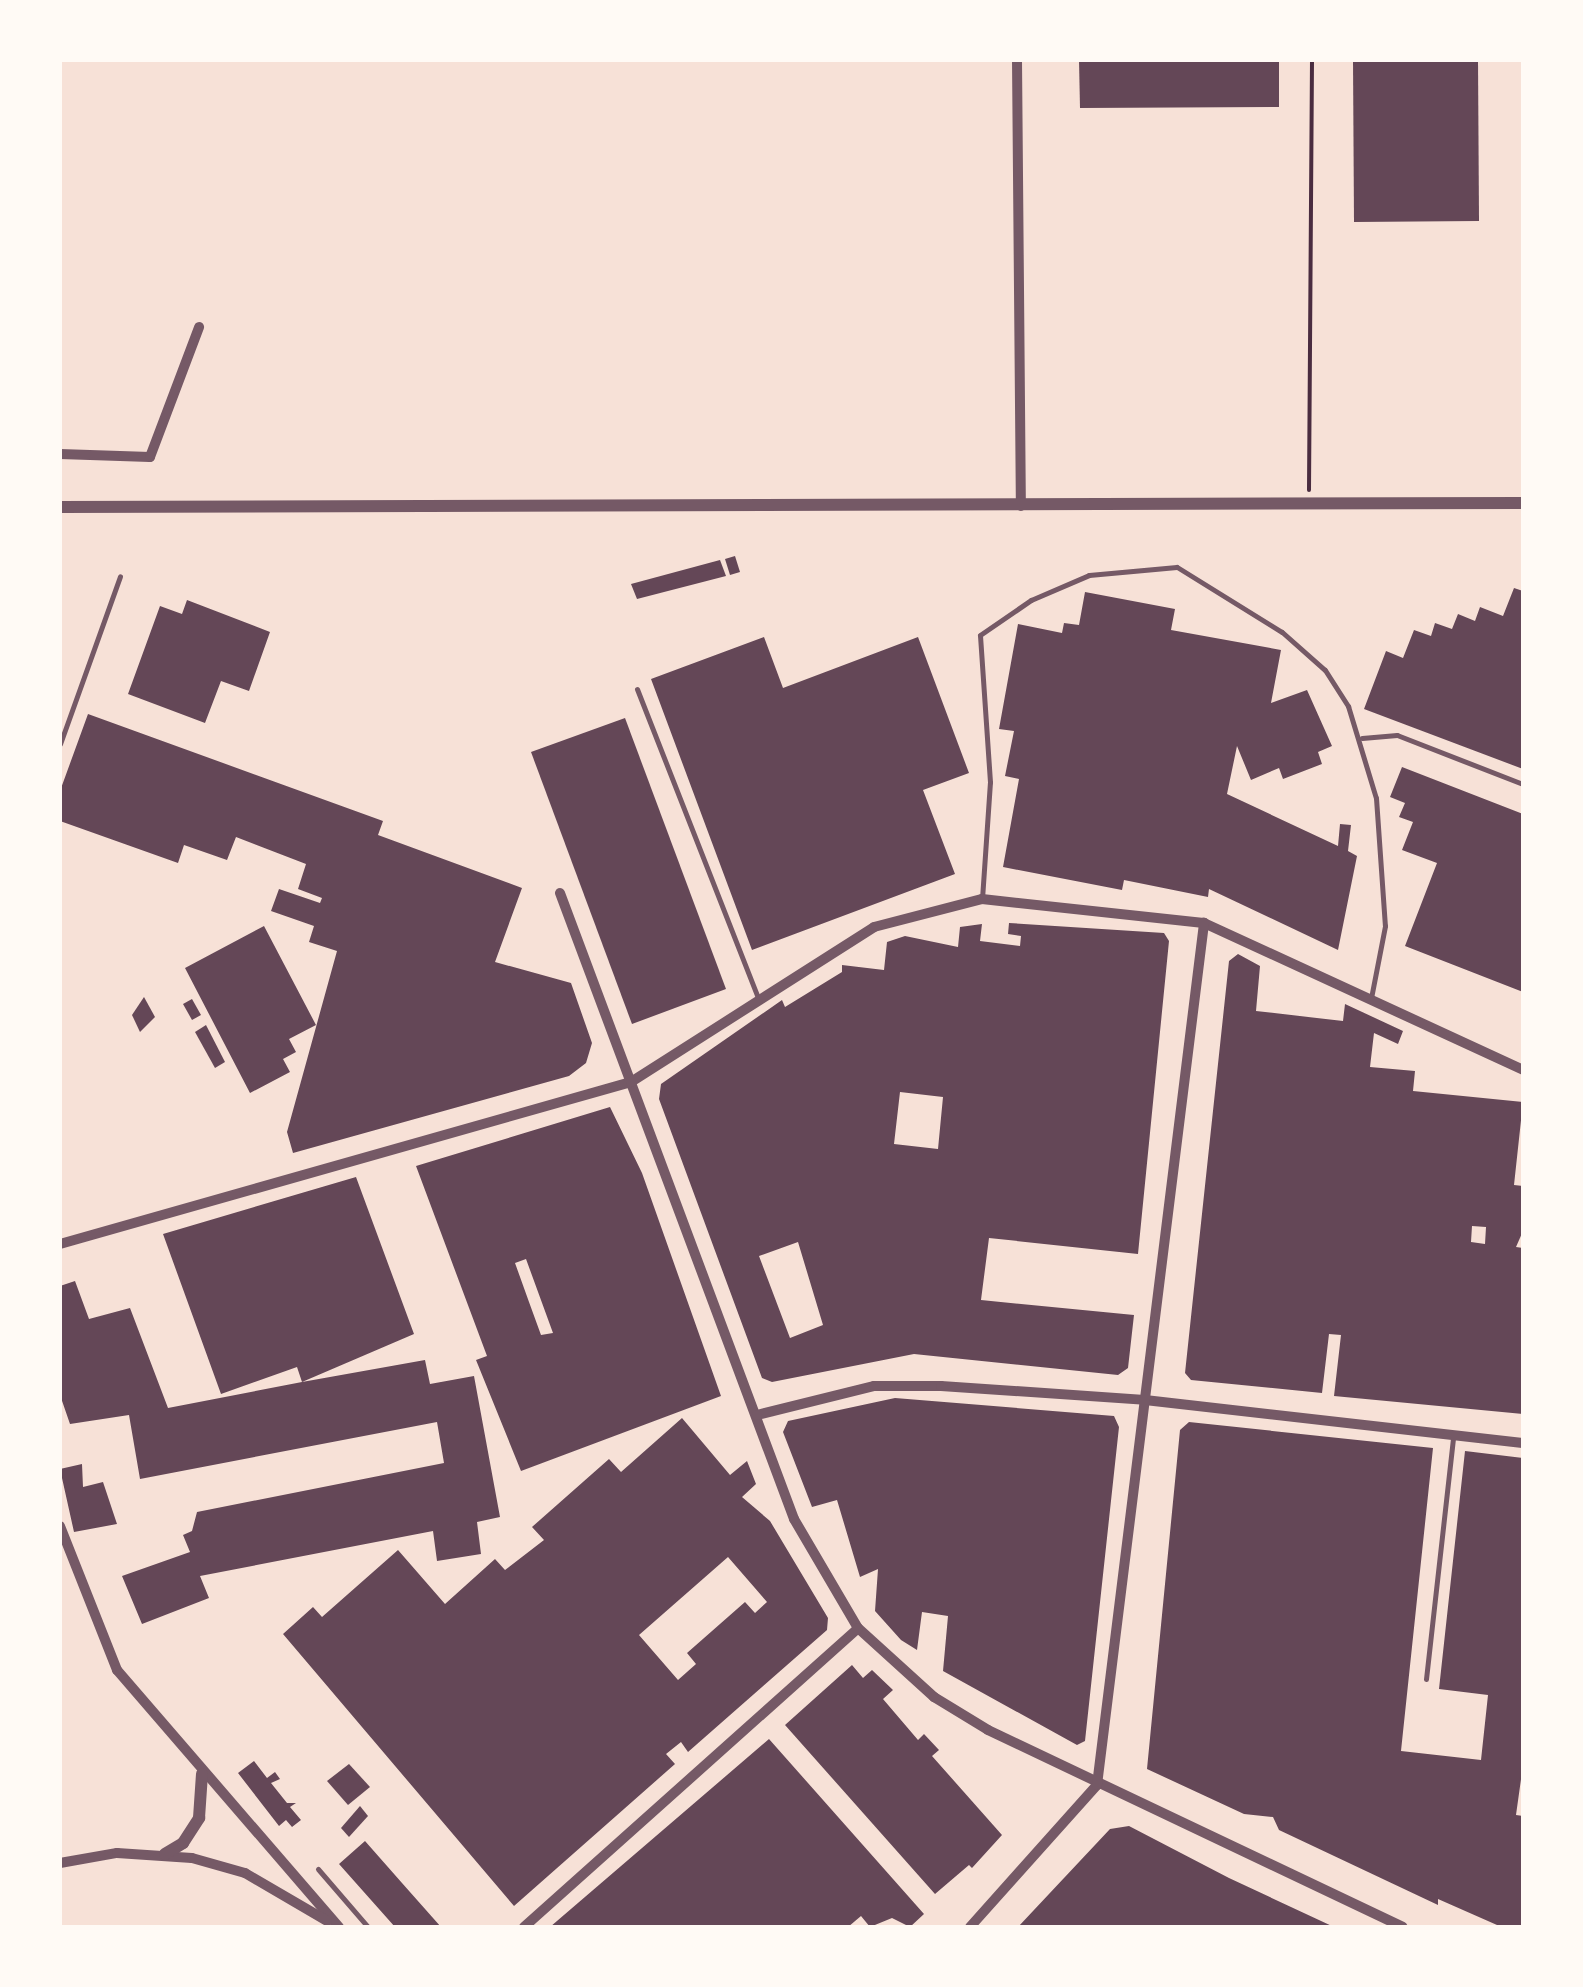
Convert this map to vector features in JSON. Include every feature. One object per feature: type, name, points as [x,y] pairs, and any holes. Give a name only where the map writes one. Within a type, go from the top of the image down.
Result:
[{"type":"street","points":[[1017,60],[1021,506]]},
{"type":"street","points":[[60,454],[150,457],[199,327]]},
{"type":"street","points":[[60,507],[1523,504]]},
{"type":"street","points":[[560,894],[794,1519],[858,1628],[934,1697],[1097,1785],[1403,1927]]},
{"type":"street","points":[[60,1244],[631,1082],[874,927],[982,899],[1204,923],[1523,1070]]},
{"type":"street","points":[[970,1927],[1097,1785],[1204,923]]},
{"type":"street","points":[[757,1415],[874,1386],[1145,1400],[1523,1443]]},
{"type":"street","points":[[60,1526],[117,1670],[202,1774],[338,1927]]},
{"type":"street","points":[[524,1927],[858,1628]]},
{"type":"street","points":[[165,1854],[183,1843],[200,1818],[202,1774]]},
{"type":"street","points":[[60,1864],[118,1853],[165,1854],[245,1873],[338,1927]]},
{"type":"lane","points":[[982,899],[990,782],[980,635],[1031,600],[1089,575],[1177,567],[1282,632],[1325,670],[1362,738],[1376,798],[1385,926],[1372,998]]},
{"type":"lane","points":[[60,744],[120,576]]},
{"type":"lane","points":[[637,689],[758,998]]},
{"type":"lane","points":[[1362,738],[1397,735],[1523,784]]},
{"type":"lane","points":[[1426,1679],[1453,1434]]},
{"type":"lane","points":[[318,1869],[368,1927]]},
{"type":"path","points":[[1309,504],[1312,60]]},
{"type":"building","points":[[1079,60],[1279,60],[1279,107],[1080,108]]},
{"type":"building","points":[[1353,60],[1478,60],[1479,221],[1354,222]]},
{"type":"building","points":[[735,556],[740,572],[730,575],[725,559]]},
{"type":"building","points":[[720,560],[726,576],[637,599],[631,584]]},
{"type":"building","points":[[1514,588],[1523,591],[1523,769],[1364,709],[1386,651],[1403,658],[1414,630],[1431,636],[1435,623],[1452,629],[1458,614],[1475,621],[1480,607],[1503,616]]},
{"type":"building","points":[[1085,592],[1175,609],[1171,630],[1281,650],[1271,703],[1307,690],[1332,746],[1318,752],[1322,764],[1283,779],[1279,768],[1251,780],[1237,746],[1227,794],[1338,846],[1340,824],[1351,825],[1348,851],[1357,856],[1338,950],[1209,889],[1208,897],[1124,880],[1122,890],[1003,867],[1019,779],[1005,776],[1014,731],[999,729],[1018,624],[1062,633],[1064,623],[1079,625]]},
{"type":"building","points":[[187,600],[270,632],[249,691],[221,681],[205,723],[128,694],[160,606],[182,614]]},
{"type":"building","points":[[764,637],[783,688],[918,637],[969,773],[923,790],[955,874],[752,950],[651,679]]},
{"type":"building","points":[[88,714],[383,821],[378,835],[522,888],[495,962],[571,983],[592,1043],[586,1063],[569,1076],[293,1153],[287,1132],[337,951],[309,942],[314,926],[271,911],[279,889],[320,903],[322,898],[298,889],[306,864],[236,837],[227,860],[184,845],[178,863],[60,821],[60,791]]},
{"type":"building","points":[[625,718],[726,989],[632,1024],[531,752]]},
{"type":"building","points":[[1402,767],[1523,814],[1523,992],[1405,946],[1437,863],[1402,850],[1413,822],[1399,817],[1405,803],[1390,797]]},
{"type":"building","points":[[1009,923],[1164,933],[1169,941],[1138,1254],[989,1238],[981,1300],[1134,1315],[1128,1368],[1118,1375],[914,1354],[772,1382],[762,1378],[659,1099],[661,1084],[782,1000],[785,1007],[842,972],[842,965],[884,970],[887,942],[905,936],[958,947],[960,927],[982,924],[980,941],[1020,946],[1021,936],[1008,934]],"holes":[[[900,1092],[943,1097],[938,1149],[894,1144]],[[798,1242],[823,1325],[790,1338],[759,1256]]]},
{"type":"building","points":[[264,926],[316,1025],[289,1039],[296,1052],[283,1059],[290,1072],[250,1093],[185,968]]},
{"type":"building","points":[[1238,954],[1260,966],[1256,1011],[1343,1021],[1345,1004],[1403,1031],[1398,1044],[1374,1033],[1370,1067],[1415,1071],[1413,1091],[1523,1102],[1514,1185],[1523,1186],[1523,1231],[1516,1247],[1523,1248],[1523,1414],[1334,1396],[1341,1335],[1329,1334],[1322,1393],[1191,1380],[1185,1373],[1229,961]],"holes":[[[1472,1226],[1486,1227],[1485,1244],[1471,1242]]]},
{"type":"building","points":[[144,997],[155,1017],[140,1032],[132,1015]]},
{"type":"building","points":[[192,999],[201,1015],[192,1020],[183,1004]]},
{"type":"building","points":[[206,1025],[225,1062],[215,1068],[195,1032]]},
{"type":"building","points":[[610,1107],[642,1173],[721,1396],[521,1471],[476,1360],[487,1356],[416,1166]],"holes":[[[526,1259],[553,1333],[541,1335],[515,1263]]]},
{"type":"building","points":[[356,1177],[414,1334],[302,1382],[297,1367],[221,1394],[163,1234]]},
{"type":"building","points":[[75,1281],[89,1319],[130,1308],[168,1408],[425,1360],[430,1384],[474,1376],[500,1517],[477,1522],[481,1554],[437,1561],[433,1531],[200,1576],[209,1598],[142,1624],[122,1576],[190,1552],[183,1535],[192,1531],[197,1512],[444,1463],[437,1422],[140,1479],[129,1415],[70,1424],[60,1395],[60,1286]]},
{"type":"building","points":[[895,1398],[1114,1416],[1119,1427],[1085,1741],[1077,1745],[943,1671],[948,1616],[922,1612],[917,1650],[901,1640],[875,1611],[878,1569],[860,1577],[837,1500],[812,1507],[783,1432],[788,1421]]},
{"type":"building","points":[[682,1418],[730,1475],[747,1461],[756,1484],[742,1497],[770,1521],[828,1618],[827,1630],[688,1752],[681,1742],[666,1754],[675,1764],[514,1906],[283,1634],[313,1607],[322,1617],[398,1550],[445,1604],[495,1559],[505,1570],[544,1540],[532,1527],[609,1459],[621,1472]],"holes":[[[728,1557],[767,1602],[755,1613],[745,1602],[687,1653],[696,1664],[678,1680],[639,1635]]]},
{"type":"building","points":[[1189,1422],[1433,1448],[1401,1751],[1481,1760],[1488,1695],[1439,1689],[1465,1451],[1523,1458],[1523,1765],[1516,1815],[1523,1816],[1523,1927],[1497,1925],[1438,1899],[1438,1905],[1279,1830],[1273,1817],[1244,1814],[1147,1769],[1180,1430]]},
{"type":"building","points":[[82,1464],[83,1487],[103,1482],[117,1524],[74,1532],[60,1469]]},
{"type":"building","points":[[852,1665],[863,1678],[872,1670],[893,1690],[883,1699],[918,1740],[924,1734],[939,1750],[932,1756],[1002,1835],[972,1868],[969,1865],[935,1894],[785,1725]]},
{"type":"building","points":[[769,1739],[924,1914],[910,1927],[892,1918],[870,1927],[861,1916],[848,1927],[550,1927]]},
{"type":"building","points":[[254,1761],[267,1778],[275,1772],[280,1779],[271,1783],[287,1803],[296,1803],[290,1807],[301,1820],[292,1827],[286,1820],[279,1826],[238,1773]]},
{"type":"building","points":[[349,1764],[370,1787],[348,1805],[327,1781]]},
{"type":"building","points":[[360,1806],[368,1816],[349,1837],[341,1828]]},
{"type":"building","points":[[1129,1826],[1334,1927],[1018,1927],[1110,1829]]},
{"type":"building","points":[[365,1841],[441,1927],[395,1927],[339,1864]]}]
